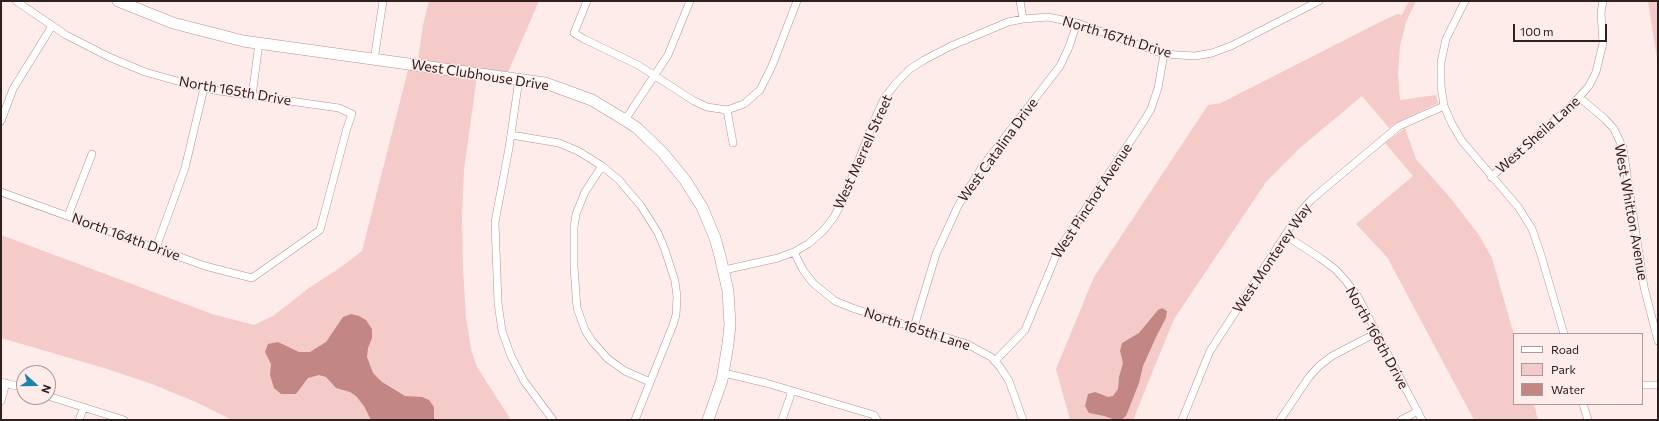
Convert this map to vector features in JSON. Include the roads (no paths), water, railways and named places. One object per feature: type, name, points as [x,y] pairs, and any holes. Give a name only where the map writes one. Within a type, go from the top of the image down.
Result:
[{"type":"street","name":"North 165th Drive","points":[[16,1],[52,26],[86,46],[138,69],[161,77],[204,88],[339,108],[352,114],[320,230],[252,278]]},
{"type":"street","name":"West Clubhouse Drive","points":[[118,1],[154,17],[184,27],[224,37],[374,60],[544,83],[577,94],[606,108],[637,128],[663,153],[694,193],[716,238],[724,270],[728,291],[730,325],[727,361],[708,420]]},
{"type":"street","points":[[374,60],[384,1]]},
{"type":"street","points":[[587,1],[574,33],[584,40],[638,65],[694,101],[707,107],[727,110],[744,104],[760,90],[772,66],[797,1]]},
{"type":"street","points":[[625,120],[668,55],[690,1]]},
{"type":"street","points":[[1020,1],[1023,19]]},
{"type":"street","name":"North 167th Drive","points":[[1023,19],[1048,17],[1077,22],[1164,54],[1196,56],[1216,52],[1244,40],[1319,1]]},
{"type":"street","name":"West Sheila Lane","points":[[1491,177],[1580,98],[1589,86],[1596,72],[1603,43],[1603,1]]},
{"type":"street","points":[[1464,2],[1446,39],[1441,62],[1441,86],[1444,106],[1462,141],[1491,177],[1519,208],[1532,229],[1542,255],[1564,333]]},
{"type":"street","name":"West Merrell Street","points":[[724,270],[778,258],[794,252],[808,244],[829,225],[839,210],[881,105],[897,82],[910,69],[931,56],[993,28],[1023,19]]},
{"type":"street","name":"West Catalina Drive","points":[[914,327],[936,254],[958,206],[982,167],[1060,66],[1069,47],[1077,22]]},
{"type":"street","points":[[1,121],[16,84],[52,26]]},
{"type":"street","points":[[252,96],[259,43]]},
{"type":"street","name":"West Pinchot Avenue","points":[[995,361],[1025,330],[1058,251],[1145,119],[1151,108],[1158,88],[1164,54]]},
{"type":"street","points":[[519,79],[511,135],[495,222],[496,286],[499,317],[506,344],[517,368],[553,420]]},
{"type":"street","points":[[156,248],[185,168],[204,88]]},
{"type":"street","name":"West Whitton Avenue","points":[[1580,98],[1605,119],[1614,129],[1622,148],[1644,287],[1658,341]]},
{"type":"street","name":"West Monterey Way","points":[[1182,420],[1210,351],[1285,235],[1311,200],[1395,129],[1444,106]]},
{"type":"street","points":[[727,110],[733,143]]},
{"type":"street","points":[[511,135],[559,143],[578,151],[602,166],[630,193],[650,219],[666,250],[675,281],[677,302],[674,320],[635,420]]},
{"type":"street","points":[[68,216],[92,154]]},
{"type":"street","points":[[602,166],[582,197],[574,228],[574,274],[577,308],[585,330],[604,355],[625,371],[650,382]]},
{"type":"street","name":"North 164th Drive","points":[[1,192],[205,266],[252,278]]},
{"type":"street","name":"North 166th Drive","points":[[1285,235],[1335,269],[1358,297],[1422,420]]},
{"type":"street","name":"North 165th Lane","points":[[794,252],[808,277],[827,296],[844,305],[967,344],[984,352],[995,361],[1009,382],[1023,420]]},
{"type":"street","points":[[1280,420],[1309,377],[1319,366],[1332,356],[1376,333]]},
{"type":"street","points":[[724,373],[792,391],[876,418]]},
{"type":"street","points":[[1,400],[4,382],[16,386]]},
{"type":"street","points":[[1643,385],[1658,385]]},
{"type":"street","points":[[782,420],[792,391]]},
{"type":"street","points":[[56,398],[124,420]]},
{"type":"street","points":[[1583,405],[1588,420]]},
{"type":"street","points":[[79,420],[84,406]]},
{"type":"street","points":[[1401,420],[1418,411]]},
{"type":"water","points":[[1162,308],[1167,311],[1166,318],[1143,366],[1139,383],[1126,416],[1121,420],[1116,420],[1089,413],[1085,406],[1088,394],[1095,392],[1108,397],[1113,396],[1118,389],[1119,377],[1123,363],[1120,351],[1122,343],[1139,333],[1158,310]]},
{"type":"water","points":[[351,314],[366,320],[372,329],[372,338],[368,348],[367,357],[373,373],[382,382],[405,396],[422,397],[429,400],[434,407],[434,420],[371,420],[364,406],[356,396],[350,392],[336,388],[326,377],[319,375],[308,378],[296,394],[281,394],[274,388],[270,375],[271,364],[265,352],[268,344],[278,342],[299,352],[310,352],[326,342],[343,317]]}]
